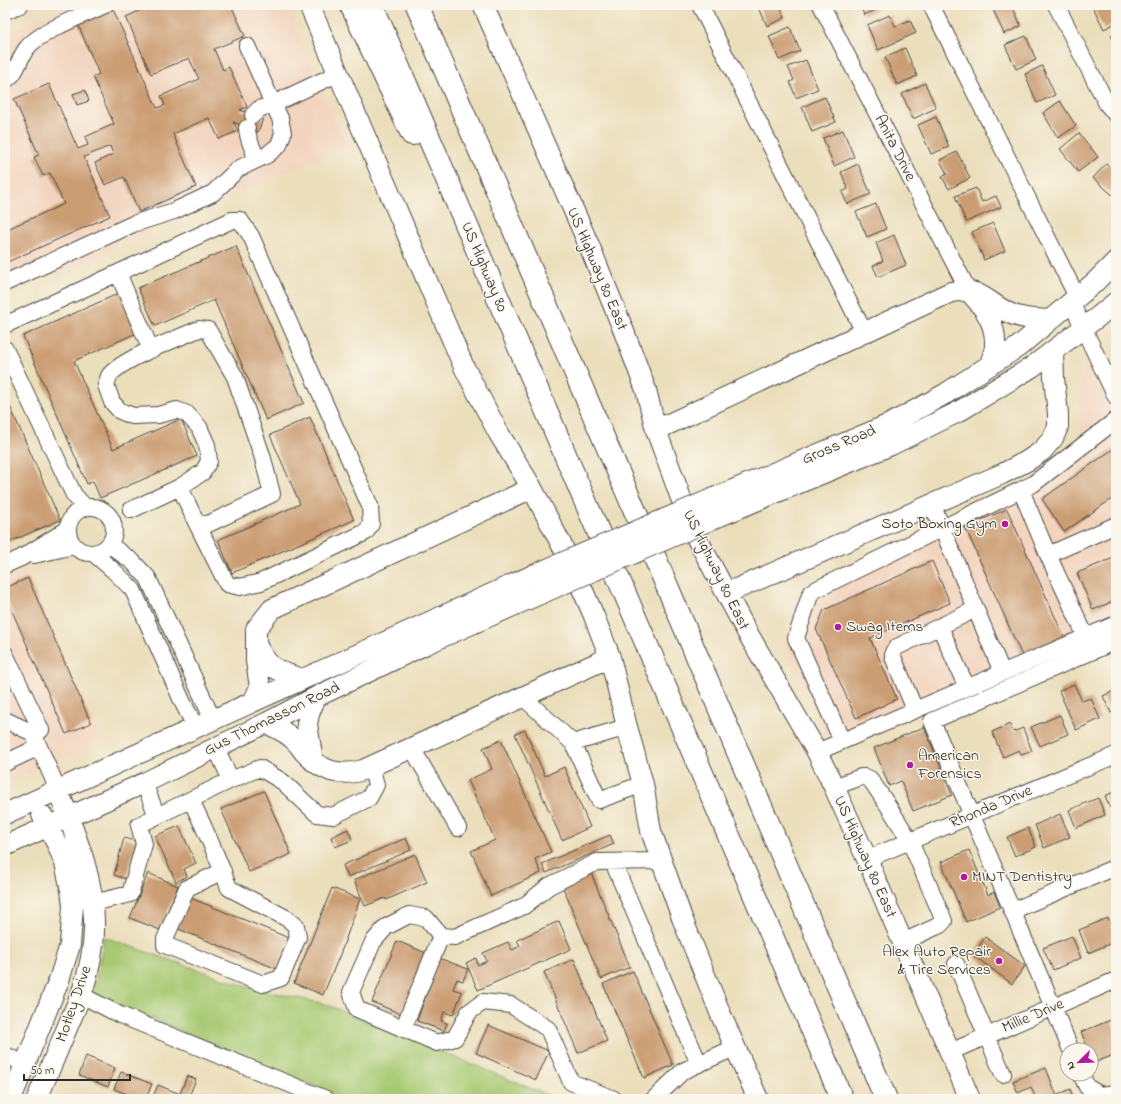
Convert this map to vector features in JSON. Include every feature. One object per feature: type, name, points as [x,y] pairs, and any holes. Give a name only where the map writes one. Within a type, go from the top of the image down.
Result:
[{"type":"highway","points":[[351,5],[408,127],[460,211]]},
{"type":"highway","name":"US Highway 80","points":[[372,5],[842,1099]]},
{"type":"highway","points":[[417,5],[886,1099]]},
{"type":"main road","points":[[309,5],[464,367],[498,432],[532,488],[570,561],[610,657],[643,784],[651,831],[661,861],[685,925],[758,1099]]},
{"type":"main road","name":"US Highway 80 East","points":[[482,5],[592,252],[646,390],[656,430],[694,530],[747,632],[816,752],[834,787],[867,859],[970,1099]]},
{"type":"main road","name":"Gross Road","points":[[540,594],[718,506],[890,424],[945,394],[1018,347],[1074,300],[1116,261]]},
{"type":"main road","points":[[656,430],[951,292],[968,290],[979,294],[1007,312],[1024,318],[1050,320]]},
{"type":"main road","points":[[968,290],[989,316],[994,331],[995,346],[990,364]]},
{"type":"main road","name":"Gross Road","points":[[531,576],[718,506],[891,445],[958,412],[1011,380],[1053,352],[1116,302]]},
{"type":"main road","points":[[727,593],[1002,474],[1042,451],[1053,438],[1058,427],[1053,352]]},
{"type":"main road","points":[[1011,380],[1022,378],[1034,380],[1046,387],[1056,403]]},
{"type":"main road","points":[[254,700],[260,687],[256,661],[256,629],[272,610],[532,488]]},
{"type":"main road","name":"Gus Thomasson Road","points":[[5,814],[205,724],[302,678],[531,576]]},
{"type":"main road","name":"Gus Thomasson Road","points":[[5,846],[144,783],[426,644],[540,594]]},
{"type":"main road","points":[[255,642],[264,659],[272,667],[302,678]]},
{"type":"main road","points":[[266,723],[286,733],[313,761],[327,770],[341,774],[352,773],[412,748],[610,657]]},
{"type":"main road","points":[[313,761],[307,724],[309,714],[316,697]]},
{"type":"main road","points":[[205,724],[216,748]]},
{"type":"main road","name":"Motley Drive","points":[[40,1098],[81,996],[93,944],[93,903],[87,872],[69,817],[58,790]]},
{"type":"main road","name":"Motley Drive","points":[[13,1093],[59,980],[70,946],[73,906],[65,863],[35,800]]},
{"type":"main road","points":[[73,906],[93,903]]},
{"type":"street","points":[[5,11],[20,5]]},
{"type":"street","points":[[5,80],[8,79],[17,66],[27,48],[41,36],[105,5]]},
{"type":"street","points":[[700,5],[864,332]]},
{"type":"street","name":"Anita Drive","points":[[821,5],[968,290]]},
{"type":"street","points":[[931,5],[1074,300],[1116,376]]},
{"type":"street","points":[[1056,5],[1106,104],[1116,116]]},
{"type":"street","points":[[5,283],[133,224],[174,211],[213,193],[238,169],[267,155],[279,145],[283,133],[280,118],[272,104],[247,46]]},
{"type":"street","points":[[258,159],[247,133],[250,121],[259,109],[339,73]]},
{"type":"street","points":[[5,325],[232,220],[240,220],[251,236],[367,499],[370,506],[371,524],[366,532],[261,582],[240,587],[227,584],[180,487]]},
{"type":"street","points":[[118,273],[151,350]]},
{"type":"street","points":[[1087,326],[1116,397]]},
{"type":"street","points":[[106,512],[130,510],[180,487],[203,472],[209,461],[207,445],[199,427],[187,414],[177,410],[158,415],[133,416],[120,411],[112,402],[106,385],[110,376],[124,363],[199,329],[208,330],[235,377],[262,455],[272,494],[206,525],[196,522]]},
{"type":"street","points":[[5,349],[81,510]]},
{"type":"street","points":[[842,741],[796,638],[811,592],[1034,484],[1116,420]]},
{"type":"street","points":[[1021,490],[1048,556],[1086,637]]},
{"type":"street","points":[[932,504],[1002,672]]},
{"type":"street","points":[[93,507],[100,508],[106,512],[110,516],[114,526],[114,536],[110,545],[105,549],[93,553],[86,553],[74,546],[68,529],[72,518],[81,510],[93,507]]},
{"type":"street","points":[[114,526],[130,510]]},
{"type":"street","points":[[1048,556],[1116,525]]},
{"type":"street","points":[[5,565],[21,558],[68,529]]},
{"type":"street","points":[[110,545],[134,562],[148,578],[205,724]]},
{"type":"street","points":[[21,558],[74,546]]},
{"type":"street","points":[[93,553],[133,590],[183,703],[205,724]]},
{"type":"street","points":[[915,710],[893,657],[893,652],[897,647],[976,610]]},
{"type":"street","points":[[816,752],[1116,624]]},
{"type":"street","points":[[940,627],[966,688]]},
{"type":"street","points":[[1068,1042],[932,721],[1116,641]]},
{"type":"street","points":[[5,654],[41,730],[36,740],[5,763]]},
{"type":"street","points":[[523,697],[573,743],[599,800],[643,784]]},
{"type":"street","points":[[5,720],[36,740],[58,790]]},
{"type":"street","points":[[573,743],[627,727]]},
{"type":"street","points":[[216,748],[231,780]]},
{"type":"street","points":[[412,748],[458,828]]},
{"type":"street","name":"Rhonda Drive","points":[[867,859],[1116,755]]},
{"type":"street","points":[[93,903],[130,894],[144,844],[139,824],[192,800],[231,780],[260,768],[283,782],[317,814],[333,816],[369,798],[376,785],[371,766]]},
{"type":"street","points":[[834,787],[861,777],[870,778],[889,806],[910,842],[944,921],[940,926],[903,942]]},
{"type":"street","points":[[144,783],[157,816]]},
{"type":"street","points":[[192,800],[214,847],[223,871],[229,888],[288,918],[296,926],[298,937],[281,978],[263,984],[165,945],[165,938],[187,888],[223,871]]},
{"type":"street","points":[[614,1099],[571,1082],[548,1029],[512,1005],[483,1002],[469,1012],[455,1038],[436,1043],[357,1009],[351,992],[373,942],[386,927],[409,916],[426,918],[441,936],[456,937],[524,906],[549,886],[597,862],[661,861]]},
{"type":"street","points":[[613,862],[700,1064]]},
{"type":"street","points":[[1012,911],[1116,867]]},
{"type":"street","points":[[404,1029],[441,936]]},
{"type":"street","points":[[956,964],[1003,1074]]},
{"type":"street","name":"Millie Drive","points":[[950,1052],[1116,980]]},
{"type":"street","points":[[81,996],[120,1015],[326,1099]]},
{"type":"street","points":[[654,1099],[683,1071],[736,1047]]},
{"type":"street","points":[[5,1055],[25,1064]]},
{"type":"street","points":[[1084,1082],[1087,1088],[1100,1095],[1116,1093]]},
{"type":"street","points":[[13,1093],[40,1098]]},
{"type":"shaded area","points":[[68,5],[286,5],[346,146],[5,296],[5,35]]},
{"type":"shaded area","points":[[1089,343],[1116,393],[1116,632],[834,752],[785,644],[807,586],[1059,465],[1077,444],[1082,429],[1078,402]]},
{"type":"shaded area","points":[[25,571],[103,741],[5,783],[5,580]]},
{"type":"green space","points":[[104,937],[248,987],[325,1004],[557,1099],[345,1099],[92,993]]},
{"type":"building","points":[[152,5],[231,5],[245,36],[214,49],[223,70],[229,67],[247,107],[240,110],[263,119],[258,132],[233,122],[238,131],[219,139],[209,118],[173,134],[196,187],[139,212],[124,177],[105,185],[95,163],[113,154],[110,146],[84,157],[110,216],[5,263],[5,230],[64,204],[50,173],[43,176],[34,157],[39,155],[14,99],[49,84],[78,149],[88,145],[85,137],[114,124],[93,77],[99,74],[77,22],[112,7],[157,108],[165,105],[161,96],[199,79],[189,58],[151,74],[126,17]]},
{"type":"building","points":[[758,5],[780,5],[785,18],[767,26]]},
{"type":"building","points":[[860,5],[883,5],[883,7],[864,15]]},
{"type":"building","points":[[991,5],[1012,5],[1021,26],[1004,34]]},
{"type":"building","points":[[1092,5],[1115,5],[1116,23],[1104,29]]},
{"type":"building","points":[[890,15],[895,26],[910,20],[916,33],[878,50],[867,25]]},
{"type":"building","points":[[790,27],[800,51],[779,60],[769,36]]},
{"type":"building","points":[[1116,32],[1116,45],[1111,35]]},
{"type":"building","points":[[1026,36],[1036,60],[1016,69],[1005,45]]},
{"type":"building","points":[[905,48],[917,76],[897,85],[885,57]]},
{"type":"building","points":[[806,60],[818,89],[796,98],[790,82],[794,80],[788,67]]},
{"type":"building","points":[[1042,66],[1055,95],[1037,103],[1025,74]]},
{"type":"building","points":[[925,83],[936,108],[913,119],[902,94]]},
{"type":"building","points":[[85,90],[89,101],[77,105],[73,94]]},
{"type":"building","points":[[825,97],[836,122],[812,132],[802,107]]},
{"type":"building","points":[[1060,101],[1076,126],[1058,138],[1043,113]]},
{"type":"building","points":[[936,117],[949,147],[931,154],[918,125]]},
{"type":"building","points":[[843,130],[854,157],[834,166],[823,138]]},
{"type":"building","points":[[1079,133],[1098,157],[1078,172],[1060,149]]},
{"type":"building","points":[[957,152],[970,178],[949,189],[942,177],[947,174],[940,160]]},
{"type":"building","points":[[858,164],[871,194],[847,204],[842,192],[848,189],[841,172]]},
{"type":"building","points":[[1106,164],[1116,173],[1116,198],[1093,178]]},
{"type":"building","points":[[976,188],[982,202],[996,196],[1001,207],[966,222],[955,196]]},
{"type":"building","points":[[876,204],[886,229],[867,237],[856,212]]},
{"type":"building","points":[[993,223],[1005,251],[984,260],[972,232]]},
{"type":"building","points":[[894,235],[906,265],[878,277],[873,266],[883,261],[876,243]]},
{"type":"building","points":[[236,246],[304,403],[266,420],[214,300],[155,326],[138,288]]},
{"type":"building","points":[[122,292],[139,332],[74,361],[113,449],[181,419],[197,456],[100,498],[93,481],[87,484],[23,336]]},
{"type":"building","points":[[5,395],[60,520],[5,544]]},
{"type":"building","points":[[310,417],[354,520],[232,573],[218,540],[300,504],[270,435]]},
{"type":"building","points":[[1116,447],[1116,496],[1064,532],[1042,499]]},
{"type":"building","points":[[1007,509],[1064,637],[1022,656],[965,527]]},
{"type":"building","points":[[1116,557],[1116,600],[1093,610],[1077,573]]},
{"type":"building","points":[[932,561],[950,603],[870,638],[897,699],[856,718],[816,629],[824,610]]},
{"type":"building","points":[[28,578],[91,723],[66,734],[5,595],[5,588]]},
{"type":"building","points":[[1074,684],[1082,701],[1091,698],[1100,719],[1076,730],[1059,691]]},
{"type":"building","points":[[1116,690],[1116,711],[1111,713],[1103,696]]},
{"type":"building","points":[[1060,715],[1068,734],[1040,746],[1031,727]]},
{"type":"building","points":[[1010,724],[1013,732],[1023,728],[1032,751],[1021,755],[1019,750],[1003,757],[992,732]]},
{"type":"building","name":"American Forensics","points":[[924,727],[952,795],[913,811],[901,781],[889,786],[874,748]]},
{"type":"building","points":[[525,730],[545,776],[564,767],[590,827],[562,840],[515,734]]},
{"type":"building","points":[[501,740],[551,852],[535,859],[541,873],[491,896],[471,851],[495,840],[468,780],[492,769],[483,748]]},
{"type":"building","points":[[264,791],[291,854],[249,872],[221,809]]},
{"type":"building","points":[[1116,791],[1116,813],[1113,814],[1105,796]]},
{"type":"building","points":[[1098,798],[1105,815],[1076,828],[1069,810]]},
{"type":"building","points":[[1060,814],[1070,837],[1044,848],[1035,825]]},
{"type":"building","points":[[179,826],[196,863],[184,869],[187,876],[176,882],[155,836]]},
{"type":"building","points":[[1028,828],[1036,847],[1015,856],[1007,837]]},
{"type":"building","points":[[348,829],[352,840],[335,847],[331,837]]},
{"type":"building","points":[[610,835],[614,844],[546,873],[542,864]]},
{"type":"building","points":[[124,838],[136,841],[126,879],[114,875]]},
{"type":"building","points":[[406,838],[411,850],[348,877],[343,865]]},
{"type":"building","name":"MINT Dentistry","points":[[969,850],[988,895],[994,892],[1000,907],[966,922],[941,862]]},
{"type":"building","points":[[415,854],[427,882],[386,900],[385,898],[365,906],[354,880]]},
{"type":"building","points":[[148,873],[178,886],[160,930],[130,918]]},
{"type":"building","points":[[591,873],[630,967],[601,979],[562,885]]},
{"type":"building","points":[[332,888],[360,899],[341,952],[323,995],[294,983]]},
{"type":"building","points":[[188,897],[289,938],[277,969],[176,928]]},
{"type":"building","points":[[1108,918],[1116,937],[1116,941],[1088,953],[1079,930]]},
{"type":"building","points":[[559,921],[571,949],[478,990],[466,963],[476,958],[478,965],[487,961],[483,953],[508,942],[512,950],[520,946],[517,940]]},
{"type":"building","points":[[1072,936],[1081,958],[1053,970],[1043,948]]},
{"type":"building","name":"Alex Auto Repair & Tire Services","points":[[985,937],[1025,966],[1012,984],[973,955]]},
{"type":"building","points":[[397,941],[426,953],[401,1014],[372,1002]]},
{"type":"building","points":[[439,958],[468,969],[463,981],[457,979],[453,989],[462,992],[453,1015],[444,1012],[441,1021],[447,1023],[444,1031],[417,1021]]},
{"type":"building","points":[[574,959],[607,1041],[578,1053],[544,972]]},
{"type":"building","points":[[633,971],[673,1065],[644,1078],[603,984]]},
{"type":"building","points":[[1111,1020],[1116,1033],[1116,1054],[1099,1061],[1099,1042],[1085,1042],[1081,1032]]},
{"type":"building","points":[[488,1025],[549,1051],[536,1080],[476,1053]]},
{"type":"building","points":[[86,1056],[115,1068],[108,1087],[79,1075]]},
{"type":"building","points":[[1046,1068],[1057,1096],[1050,1099],[1036,1099],[1031,1087],[1018,1093],[1013,1081]]},
{"type":"building","points":[[121,1072],[152,1084],[146,1099],[139,1099],[114,1089]]},
{"type":"building","points":[[187,1076],[196,1079],[188,1099],[152,1099],[158,1085],[180,1094]]},
{"type":"building","points":[[1070,1089],[1074,1099],[1059,1099],[1058,1095]]},
{"type":"place","name":"Soto Boxing Gym","points":[[1005,524]]},
{"type":"place","name":"Swag Items","points":[[838,627]]},
{"type":"place","name":"American Forensics","points":[[910,765]]},
{"type":"place","name":"MINT Dentistry","points":[[964,877]]},
{"type":"place","name":"Alex Auto Repair & Tire Services","points":[[999,961]]}]
